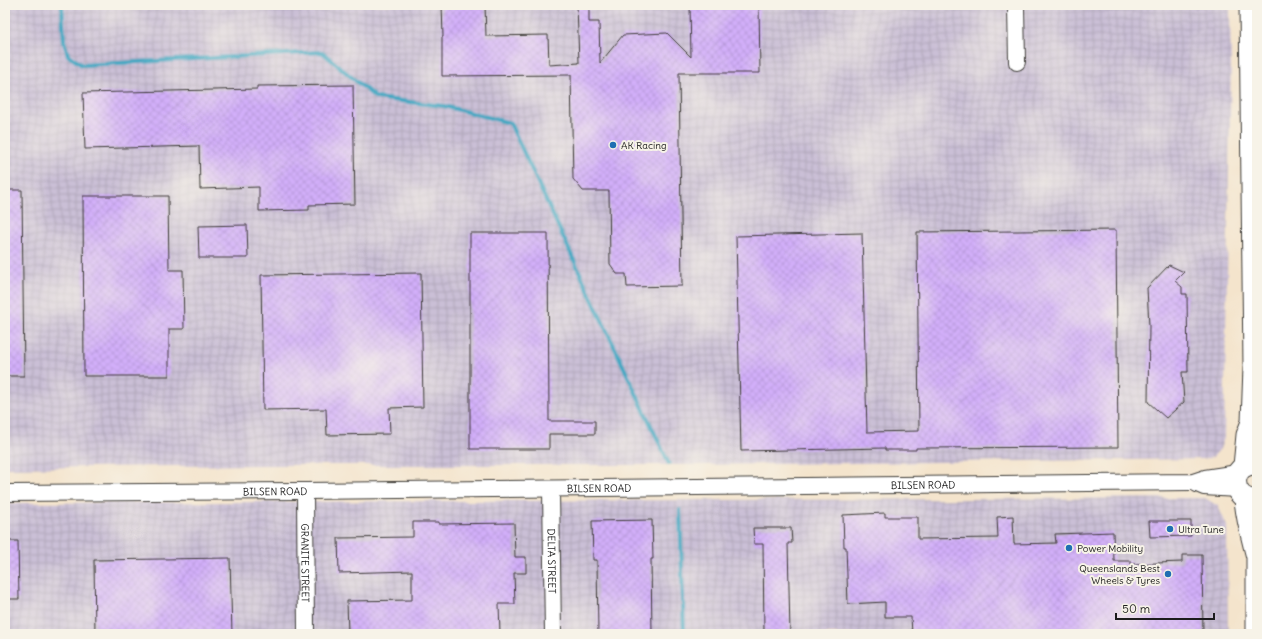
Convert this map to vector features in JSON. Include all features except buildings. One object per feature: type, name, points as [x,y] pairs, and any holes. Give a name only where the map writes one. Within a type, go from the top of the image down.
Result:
[{"type":"main road","points":[[1250,5],[1255,282],[1255,428],[1247,435],[1246,507],[1250,532],[1257,556],[1257,634]]},
{"type":"street","points":[[1016,5],[1017,62]]},
{"type":"street","name":"BILSEN ROAD","points":[[5,493],[1193,482],[1204,487],[1246,482]]},
{"type":"street","name":"DELTA STREET","points":[[551,489],[552,634]]},
{"type":"street","name":"GRANITE STREET","points":[[305,491],[306,634]]},
{"type":"shaded area","points":[[5,5],[1230,5],[1231,66],[1224,438],[1220,449],[1213,457],[1203,459],[693,465],[261,465],[5,468]]},
{"type":"shaded area","points":[[1205,498],[1218,506],[1227,526],[1228,634],[5,634],[5,503]]},
{"type":"waterway","points":[[62,5],[64,41],[68,55],[82,65],[322,52],[376,98],[444,106],[510,123],[669,464]]},
{"type":"waterway","points":[[680,510],[684,634]]},
{"type":"place","name":"AK Racing","points":[[613,145]]},
{"type":"place","name":"Ultra Tune","points":[[1170,529]]},
{"type":"place","name":"Power Mobility","points":[[1069,548]]},
{"type":"place","name":"Queenslands Best Wheels & Tyres","points":[[1168,574]]}]
